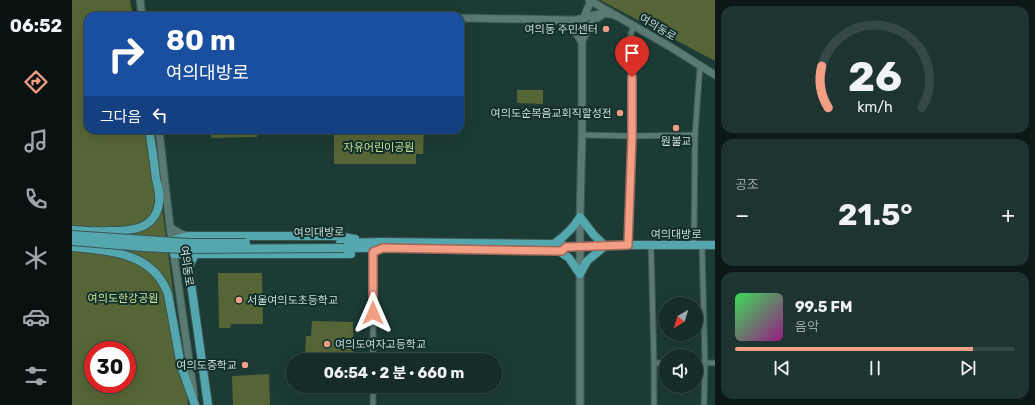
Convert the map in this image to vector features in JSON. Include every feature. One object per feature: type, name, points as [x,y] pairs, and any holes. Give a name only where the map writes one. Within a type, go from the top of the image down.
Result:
[{"type":"main road","points":[[72,230],[95,232],[131,231],[139,229],[150,221],[158,209],[159,202],[150,134]]},
{"type":"main road","points":[[554,244],[575,226],[580,217],[592,234],[605,246],[588,261],[580,274],[563,249]]},
{"type":"main road","name":"여의대방로","points":[[72,235],[189,242],[383,248],[563,249],[628,245],[715,245]]},
{"type":"main road","points":[[172,242],[189,236],[336,236],[375,242]]},
{"type":"main road","points":[[72,241],[183,249],[342,246]]},
{"type":"main road","name":"여의대방로","points":[[342,246],[375,242],[471,242],[561,244],[563,249]]},
{"type":"main road","points":[[72,247],[116,252],[130,256],[141,261],[154,271],[167,290],[171,305],[181,366],[195,405]]},
{"type":"main road","points":[[174,254],[364,254],[383,248]]},
{"type":"main road","points":[[195,254],[189,269],[208,405]]},
{"type":"street","points":[[140,0],[142,12]]},
{"type":"street","points":[[580,405],[582,27],[583,19],[590,0]]},
{"type":"street","name":"여의동로","points":[[590,0],[715,75]]},
{"type":"street","points":[[464,18],[574,20],[583,19],[600,13],[614,15]]},
{"type":"street","points":[[582,43],[588,29],[596,19],[601,15],[614,15]]},
{"type":"street","points":[[554,19],[567,25],[574,31],[582,43]]},
{"type":"street","points":[[628,245],[632,136],[632,33],[634,26]]},
{"type":"street","points":[[700,66],[695,135],[698,245],[704,363],[704,405]]},
{"type":"street","name":"여의동로","points":[[159,134],[170,228],[195,405]]},
{"type":"street","points":[[582,135],[695,135]]},
{"type":"street","points":[[170,228],[181,234],[189,236]]},
{"type":"street","points":[[650,245],[654,405]]},
{"type":"street","points":[[373,252],[373,353]]},
{"type":"street","points":[[704,363],[715,363]]},
{"type":"street","points":[[654,364],[659,364]]},
{"type":"street","points":[[373,393],[373,405]]},
{"type":"green space","name":"여의도한강공원","points":[[72,0],[130,0],[132,12],[84,12],[84,134],[152,134],[188,405],[72,405]]},
{"type":"green space","points":[[600,0],[715,0],[715,61]]},
{"type":"green space","points":[[517,90],[543,90],[543,104],[517,103]]},
{"type":"green space","points":[[211,134],[257,134],[257,137],[211,138]]},
{"type":"green space","name":"자유어린이공원","points":[[334,134],[424,134],[423,154],[416,154],[416,164],[334,164]]},
{"type":"green space","points":[[218,273],[262,273],[263,324],[231,324],[230,328],[219,328]]},
{"type":"green space","points":[[312,321],[353,322],[353,353],[305,353],[306,336],[311,336]]},
{"type":"green space","points":[[269,374],[270,405],[233,405],[232,376]]},
{"type":"place","name":"여의동 주민센터","points":[[606,29]]},
{"type":"place","name":"여의도순복음교회직할성전","points":[[620,113]]},
{"type":"place","name":"원불교","points":[[676,128]]},
{"type":"place","name":"서울여의도초등학교","points":[[239,300]]},
{"type":"place","name":"여의도여자고등학교","points":[[327,344]]},
{"type":"place","name":"여의도중학교","points":[[245,365]]},
{"type":"route","points":[[373,313],[373,252],[383,248],[562,251],[566,247],[628,245],[632,136],[632,77]]}]
